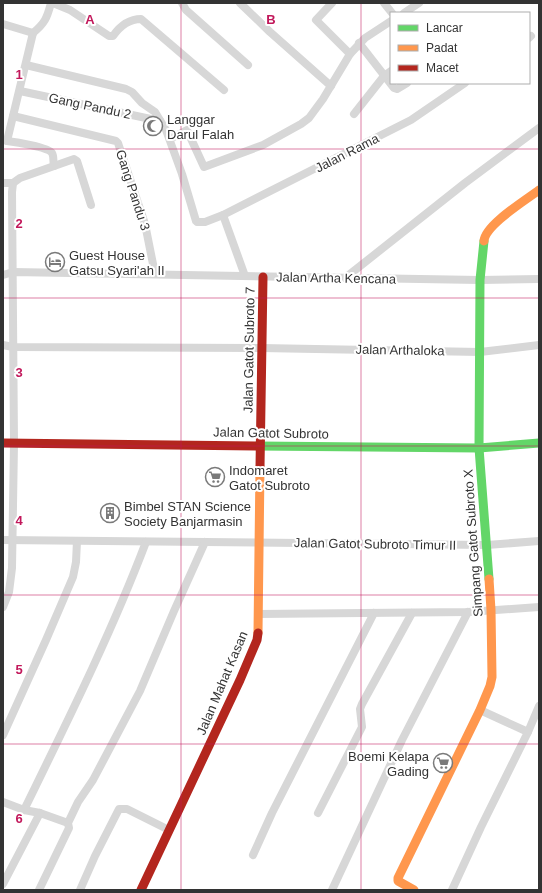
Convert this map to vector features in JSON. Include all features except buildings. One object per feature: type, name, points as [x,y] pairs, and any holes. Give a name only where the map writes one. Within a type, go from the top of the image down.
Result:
[{"type":"street","points":[[54,166],[52,154],[49,150],[22,143],[5,142],[20,91],[33,33],[44,22],[52,3],[70,10],[109,36],[113,36],[122,25],[137,19],[141,19],[224,90]]},
{"type":"street","points":[[182,3],[186,10],[248,65]]},
{"type":"street","points":[[240,3],[270,32],[331,86]]},
{"type":"street","points":[[332,3],[316,20],[350,54]]},
{"type":"street","points":[[384,3],[391,12]]},
{"type":"street","points":[[405,12],[418,3]]},
{"type":"street","points":[[26,65],[126,89],[132,92],[142,103],[154,112],[170,139],[187,130],[204,167],[263,145],[301,124],[312,114],[350,54],[359,43],[390,22]]},
{"type":"street","points":[[3,24],[33,33]]},
{"type":"street","points":[[354,114],[388,73],[359,43]]},
{"type":"street","points":[[393,84],[396,90],[405,84]]},
{"type":"street","name":"Jalan Rama","points":[[170,139],[196,221],[205,222],[223,215],[411,120],[464,84]]},
{"type":"street","name":"Gang Pandu 2","points":[[20,91],[160,121]]},
{"type":"street","name":"Gang Pandu 3","points":[[13,116],[116,141],[145,224],[155,274]]},
{"type":"street","points":[[345,278],[465,183],[539,128]]},
{"type":"street","points":[[3,184],[14,182],[71,159],[76,159],[91,205]]},
{"type":"street","points":[[3,607],[9,592],[11,579],[13,540],[14,443],[12,192],[14,182]]},
{"type":"street","name":"Simpang Gatot Subroto X","points":[[414,890],[400,883],[398,878],[480,710],[492,677],[491,610],[479,448],[480,280],[484,236],[492,225],[539,190]]},
{"type":"street","points":[[223,215],[245,276]]},
{"type":"street","name":"Jalan Artha Kencana","points":[[3,274],[13,272],[480,280],[539,279]]},
{"type":"street","name":"Jalan Gatot Subroto 7","points":[[260,446],[263,277]]},
{"type":"street","name":"Jalan Arthaloka","points":[[3,345],[13,347],[261,348],[480,352],[539,345]]},
{"type":"street","name":"Jalan Gatot Subroto","points":[[3,443],[479,448],[539,443]]},
{"type":"street","name":"Jalan Mahat Kasan","points":[[141,890],[240,680],[257,640],[260,446]]},
{"type":"street","name":"Jalan Gatot Subroto Timur II","points":[[3,540],[487,546],[539,541]]},
{"type":"street","points":[[3,735],[73,577],[76,562],[77,541]]},
{"type":"street","points":[[24,810],[107,636],[146,542]]},
{"type":"street","points":[[39,890],[69,828],[68,823],[78,802],[93,780],[140,692],[205,542]]},
{"type":"street","points":[[258,614],[468,612],[539,607]]},
{"type":"street","points":[[332,890],[402,740],[468,612]]},
{"type":"street","points":[[253,855],[272,813],[374,613]]},
{"type":"street","points":[[318,813],[362,727],[360,709],[362,704],[412,613]]},
{"type":"street","points":[[452,890],[539,706]]},
{"type":"street","points":[[480,710],[528,732]]},
{"type":"street","points":[[3,802],[68,823]]},
{"type":"street","points":[[80,890],[95,856],[119,809],[127,809],[169,830]]},
{"type":"street","points":[[3,884],[40,813]]},
{"type":"traffic: fast","points":[[484,241],[480,280],[479,448],[489,579]]},
{"type":"traffic: fast","points":[[257,446],[479,448],[539,443]]},
{"type":"traffic: slow","points":[[484,241],[486,235],[498,220],[539,190]]},
{"type":"traffic: slow","points":[[258,633],[260,467]]},
{"type":"traffic: slow","points":[[414,890],[398,881],[398,878],[480,710],[490,686],[492,677],[489,579]]},
{"type":"traffic: jam","points":[[260,467],[263,277]]},
{"type":"traffic: jam","points":[[3,443],[257,446]]},
{"type":"traffic: jam","points":[[141,890],[240,680],[257,640],[258,633]]},
{"type":"place","name":"Langgar Darul Falah","points":[[153,126]]},
{"type":"place","name":"Guest House Gatsu Syari'ah II","points":[[55,262]]},
{"type":"place","name":"Indomaret Gatot Subroto","points":[[215,477]]},
{"type":"place","name":"Bimbel STAN Science Society Banjarmasin","points":[[110,513]]},
{"type":"place","name":"Boemi Kelapa Gading","points":[[443,763]]}]
